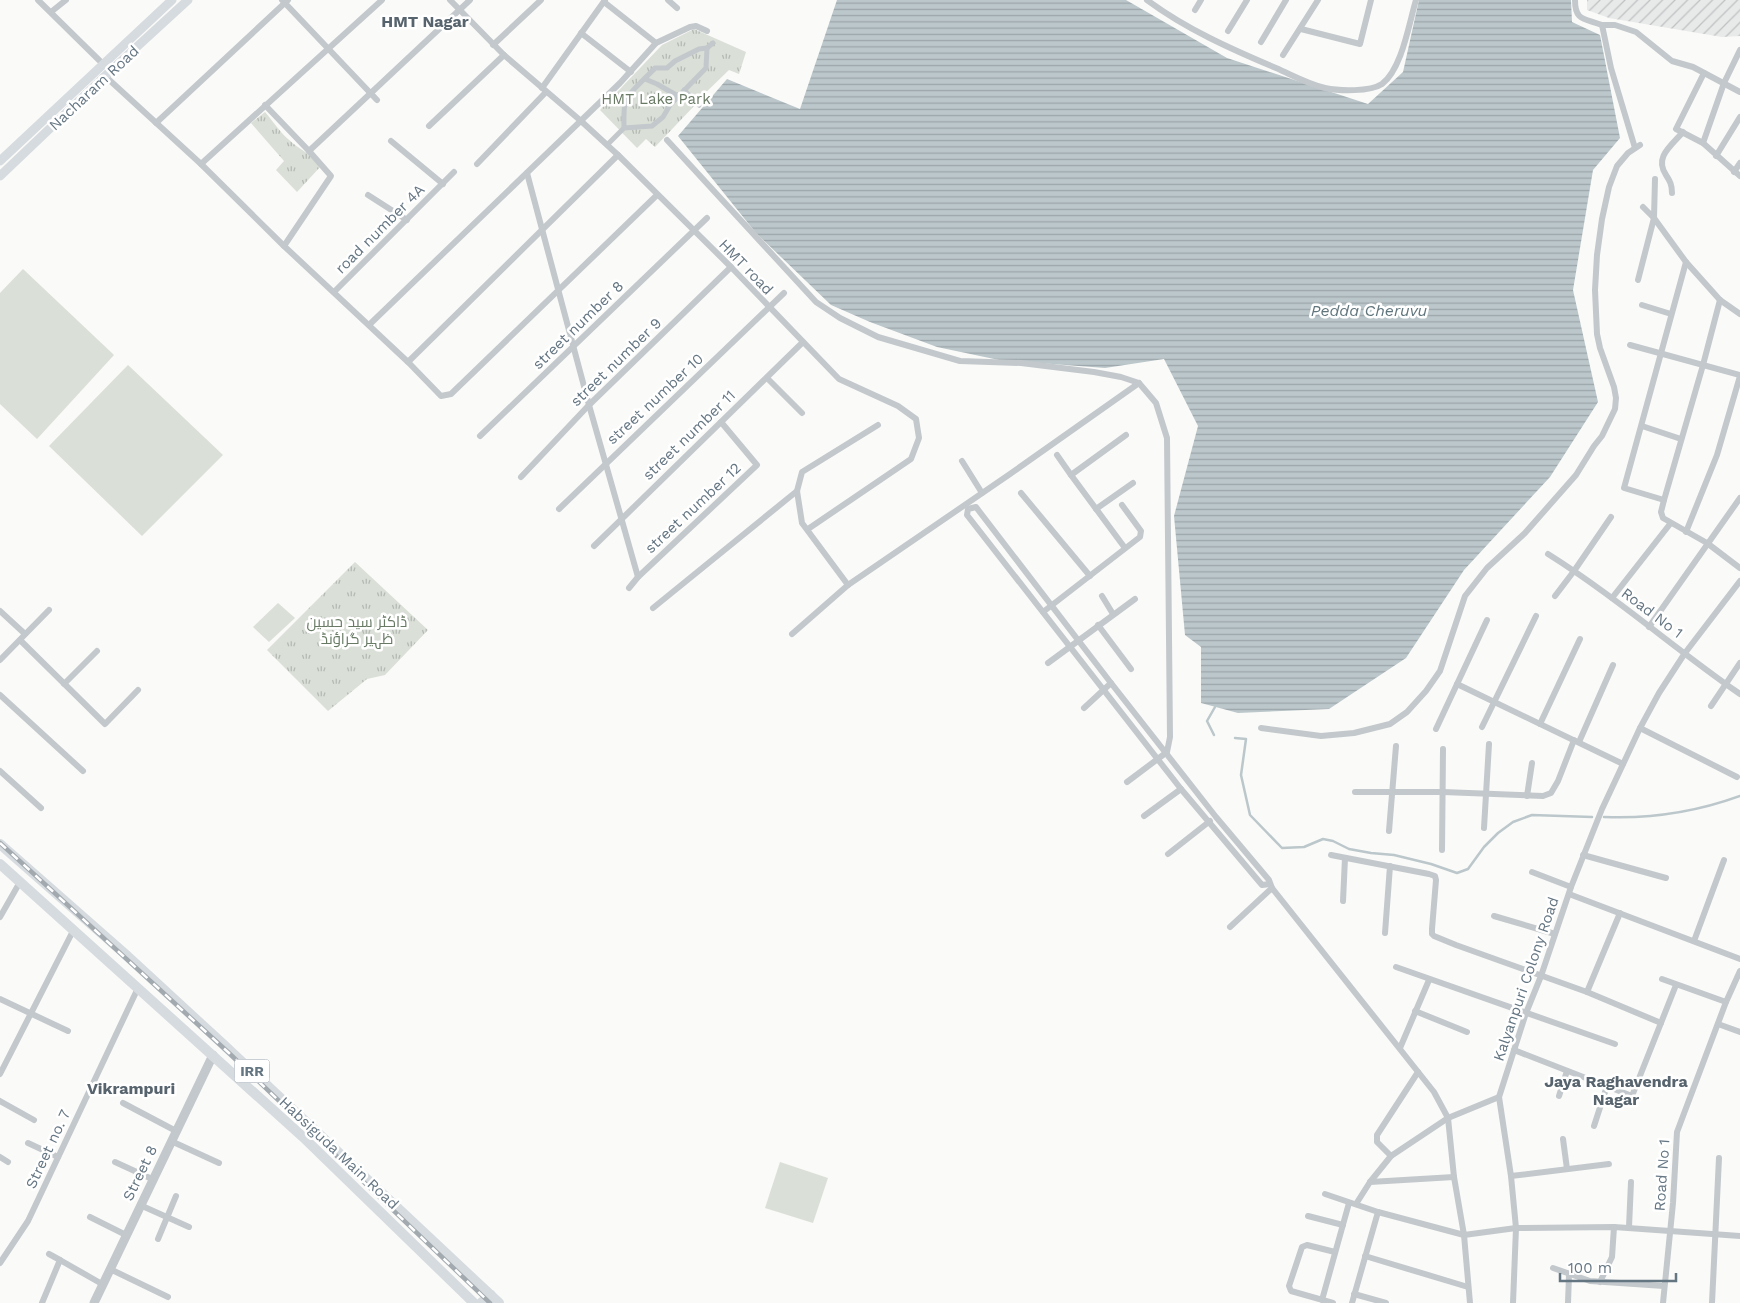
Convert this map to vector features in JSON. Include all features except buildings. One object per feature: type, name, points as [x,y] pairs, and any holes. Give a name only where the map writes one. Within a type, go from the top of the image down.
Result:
[{"type":"main road","name":"Nacharam Road","points":[[0,160],[172,0]]},
{"type":"main road","name":"Nacharam Road","points":[[0,176],[188,0]]},
{"type":"main road","name":"Habsiguda Main Road","points":[[0,844],[217,1039],[495,1299]]},
{"type":"main road","name":"Habsiguda Main Road","points":[[0,864],[303,1137],[474,1303]]},
{"type":"main road","points":[[481,1303],[495,1299]]},
{"type":"street","points":[[38,0],[103,64]]},
{"type":"street","points":[[51,12],[66,0]]},
{"type":"street","points":[[201,164],[382,0]]},
{"type":"street","name":"HMT road","points":[[450,0],[493,45],[618,155],[839,378],[898,406],[916,420],[919,438],[912,459],[808,529]]},
{"type":"street","points":[[309,152],[470,0]]},
{"type":"street","points":[[493,45],[541,0]]},
{"type":"street","points":[[668,0],[677,8]]},
{"type":"street","points":[[1147,0],[1163,12],[1234,50],[1326,88],[1350,91],[1381,84],[1390,74],[1401,54],[1416,0]]},
{"type":"street","points":[[1195,10],[1200,0]]},
{"type":"street","points":[[1228,31],[1247,0]]},
{"type":"street","points":[[1261,42],[1286,0]]},
{"type":"street","points":[[1283,55],[1318,0]]},
{"type":"street","points":[[1301,29],[1360,44],[1371,0]]},
{"type":"street","points":[[1575,0],[1575,11],[1578,16],[1602,25],[1615,25],[1636,32],[1672,61],[1693,67],[1740,92]]},
{"type":"street","points":[[156,123],[285,1],[376,100]]},
{"type":"street","points":[[476,164],[544,90],[604,1],[656,43]]},
{"type":"street","points":[[1261,728],[1321,736],[1354,733],[1390,724],[1408,712],[1440,671],[1465,596],[1472,586],[1487,568],[1525,533],[1576,475],[1602,436],[1615,409],[1616,398],[1597,334],[1595,290],[1597,255],[1609,187],[1617,166],[1637,146],[1611,68],[1602,25]]},
{"type":"street","points":[[368,325],[581,121],[631,72],[656,43],[690,27],[696,26],[708,30]]},
{"type":"street","points":[[581,33],[631,72]]},
{"type":"street","points":[[624,128],[626,100],[630,92],[645,80],[655,68],[666,68],[674,61],[699,49],[708,48],[713,43]]},
{"type":"street","points":[[607,145],[624,128],[652,126],[663,117],[670,105],[706,68],[708,48]]},
{"type":"street","points":[[1703,143],[1724,83],[1740,50]]},
{"type":"street","points":[[429,126],[504,55]]},
{"type":"street","points":[[1704,73],[1676,128],[1703,143],[1737,174],[1740,163]]},
{"type":"street","points":[[105,76],[201,164],[284,246],[408,362],[441,396],[451,394],[656,195]]},
{"type":"street","points":[[645,80],[657,84],[678,96]]},
{"type":"street","points":[[684,90],[699,105]]},
{"type":"street","points":[[265,105],[331,176],[284,246]]},
{"type":"street","points":[[1716,156],[1740,117]]},
{"type":"street","points":[[1672,193],[1671,183],[1661,168],[1661,161],[1683,132]]},
{"type":"street","points":[[667,140],[816,302],[840,318],[878,337],[960,361],[1021,363],[1121,376],[1139,383],[1156,403],[1167,438],[1171,715],[1168,752]]},
{"type":"street","points":[[391,141],[443,184]]},
{"type":"street","points":[[408,362],[618,155]]},
{"type":"street","name":"road number 4A","points":[[334,292],[454,172]]},
{"type":"street","points":[[527,173],[589,405],[638,577]]},
{"type":"street","points":[[1638,280],[1654,218],[1655,179]]},
{"type":"street","points":[[368,195],[407,220]]},
{"type":"street","points":[[1643,207],[1654,218],[1686,262],[1720,300],[1740,314]]},
{"type":"street","name":"street number 8","points":[[480,436],[707,218]]},
{"type":"street","points":[[1664,500],[1624,488],[1686,262]]},
{"type":"street","name":"street number 9","points":[[521,477],[589,405],[731,268]]},
{"type":"street","name":"street number 10","points":[[559,509],[784,293]]},
{"type":"street","points":[[1720,300],[1661,512],[1663,518],[1670,524],[1707,543],[1740,568]]},
{"type":"street","points":[[1642,305],[1672,314]]},
{"type":"street","name":"street number 11","points":[[594,546],[803,342]]},
{"type":"street","points":[[1630,345],[1740,376],[1717,455],[1686,532]]},
{"type":"street","points":[[766,378],[802,413]]},
{"type":"street","points":[[792,634],[848,585],[1139,383]]},
{"type":"street","name":"street number 12","points":[[629,588],[638,577],[757,465],[721,422]]},
{"type":"street","points":[[848,585],[802,523],[797,491],[802,472],[878,425]]},
{"type":"street","points":[[1642,426],[1681,439]]},
{"type":"street","points":[[1071,474],[1126,436]]},
{"type":"street","points":[[1058,455],[1125,548]]},
{"type":"street","points":[[962,461],[982,493]]},
{"type":"street","points":[[1096,509],[1133,483]]},
{"type":"street","points":[[653,608],[797,491]]},
{"type":"street","points":[[1021,493],[1090,576]]},
{"type":"street","points":[[1650,627],[1740,498]]},
{"type":"street","points":[[1044,612],[1141,534],[1122,505]]},
{"type":"street","points":[[1271,886],[1262,885],[1208,823],[967,515],[968,509],[976,507],[1002,539],[1078,640],[1168,752],[1216,817],[1269,880],[1271,886],[1434,1092],[1448,1118],[1454,1177],[1464,1235],[1470,1303]]},
{"type":"street","points":[[1555,596],[1611,517]]},
{"type":"street","points":[[1612,598],[1670,524]]},
{"type":"street","points":[[992,547],[1002,539]]},
{"type":"street","name":"Road No 1","points":[[1548,554],[1612,598],[1684,654],[1740,694]]},
{"type":"street","name":"Kalyanpuri Colony Road","points":[[1499,1097],[1526,1013],[1594,826],[1659,692],[1684,654],[1740,581]]},
{"type":"street","points":[[1102,596],[1113,614]]},
{"type":"street","points":[[1048,662],[1136,599]]},
{"type":"street","points":[[0,660],[49,610]]},
{"type":"street","points":[[0,611],[25,634]]},
{"type":"street","points":[[1482,727],[1536,616]]},
{"type":"street","points":[[1436,729],[1488,620]]},
{"type":"street","points":[[1098,625],[1130,669]]},
{"type":"street","points":[[20,640],[105,724],[138,690]]},
{"type":"street","points":[[1540,724],[1580,640]]},
{"type":"street","points":[[64,684],[97,651]]},
{"type":"street","points":[[1711,706],[1740,663]]},
{"type":"street","points":[[1355,792],[1443,792],[1527,796],[1542,796],[1551,793],[1558,782],[1613,665]]},
{"type":"street","points":[[1084,708],[1112,683]]},
{"type":"street","points":[[1457,684],[1623,764]]},
{"type":"street","points":[[0,695],[83,771]]},
{"type":"street","points":[[1640,728],[1737,777]]},
{"type":"street","points":[[1484,828],[1489,744]]},
{"type":"street","points":[[1389,831],[1396,746]]},
{"type":"street","points":[[1442,749],[1442,850]]},
{"type":"street","points":[[1127,782],[1168,752]]},
{"type":"street","points":[[1527,796],[1532,763]]},
{"type":"street","points":[[0,771],[40,808]]},
{"type":"street","points":[[1144,816],[1181,789]]},
{"type":"street","points":[[1168,854],[1216,817]]},
{"type":"street","points":[[1331,855],[1434,876],[1436,880],[1432,930],[1434,936],[1587,992],[1661,1023]]},
{"type":"street","points":[[1583,855],[1666,878]]},
{"type":"street","points":[[1342,901],[1346,858]]},
{"type":"street","points":[[1694,941],[1724,860]]},
{"type":"street","points":[[1385,933],[1390,866]]},
{"type":"street","points":[[1532,872],[1571,887]]},
{"type":"street","points":[[0,918],[20,882]]},
{"type":"street","points":[[1230,927],[1271,886]]},
{"type":"street","points":[[1569,894],[1740,959]]},
{"type":"street","points":[[1587,992],[1620,913]]},
{"type":"street","points":[[1494,916],[1555,934]]},
{"type":"street","points":[[0,1074],[74,929]]},
{"type":"street","points":[[1396,967],[1614,1044]]},
{"type":"street","name":"Road No 1","points":[[1663,1303],[1677,1132],[1726,1002],[1738,980],[1740,971]]},
{"type":"street","points":[[1662,979],[1676,986],[1726,1002]]},
{"type":"street","points":[[1400,1048],[1429,980]]},
{"type":"street","points":[[1514,1050],[1632,1096],[1676,986]]},
{"type":"street","name":"Street no. 7","points":[[0,1263],[28,1221],[138,988]]},
{"type":"street","points":[[0,999],[68,1031]]},
{"type":"street","points":[[1415,1011],[1466,1032]]},
{"type":"street","points":[[1718,1024],[1740,1032]]},
{"type":"street","name":"Street 8","points":[[94,1303],[213,1055]]},
{"type":"street","points":[[1559,1096],[1567,1071]]},
{"type":"street","points":[[1392,1156],[1377,1142],[1377,1135],[1418,1072]]},
{"type":"street","points":[[1594,1126],[1607,1086]]},
{"type":"street","points":[[1322,1300],[1342,1225],[1352,1203],[1392,1156],[1448,1118],[1499,1097],[1511,1176],[1516,1228],[1513,1303]]},
{"type":"street","points":[[0,1101],[34,1120]]},
{"type":"street","points":[[124,1103],[176,1131]]},
{"type":"street","points":[[1563,1139],[1567,1169]]},
{"type":"street","points":[[171,1141],[219,1164]]},
{"type":"street","points":[[28,1144],[58,1158]]},
{"type":"street","points":[[0,1157],[8,1162]]},
{"type":"street","points":[[1712,1303],[1720,1158]]},
{"type":"street","points":[[115,1162],[152,1179]]},
{"type":"street","points":[[1511,1176],[1609,1164]]},
{"type":"street","points":[[1370,1182],[1454,1177]]},
{"type":"street","points":[[1629,1227],[1631,1182]]},
{"type":"street","points":[[1325,1194],[1378,1212],[1464,1235],[1516,1228],[1614,1226],[1740,1236]]},
{"type":"street","points":[[158,1239],[176,1196]]},
{"type":"street","points":[[140,1205],[189,1227]]},
{"type":"street","points":[[1352,1303],[1378,1212]]},
{"type":"street","points":[[1308,1216],[1342,1225]]},
{"type":"street","points":[[90,1217],[126,1236]]},
{"type":"street","points":[[1600,1282],[1612,1257],[1614,1226]]},
{"type":"street","points":[[1333,1303],[1291,1292],[1289,1286],[1302,1247],[1307,1245],[1335,1252]]},
{"type":"street","points":[[49,1254],[102,1284]]},
{"type":"street","points":[[1365,1256],[1468,1287]]},
{"type":"street","points":[[42,1303],[60,1260]]},
{"type":"street","points":[[1552,1268],[1590,1281],[1664,1286]]},
{"type":"street","points":[[110,1270],[168,1297]]},
{"type":"street","points":[[1568,1303],[1569,1275]]},
{"type":"street","points":[[1354,1294],[1386,1303]]},
{"type":"shaded area","points":[[1587,0],[1740,0],[1740,36],[1722,37],[1609,18],[1587,10]]},
{"type":"green space","name":"HMT Lake Park","points":[[694,29],[746,52],[739,74],[729,70],[699,99],[703,104],[700,108],[695,105],[655,147],[646,139],[637,148],[600,110],[662,45]]},
{"type":"green space","points":[[265,112],[292,143],[321,166],[297,192],[276,170],[284,161],[251,123]]},
{"type":"green space","points":[[23,269],[114,355],[37,439],[0,404],[0,293]]},
{"type":"green space","points":[[128,365],[223,455],[142,536],[49,446]]},
{"type":"green space","name":"ڈاکٹر سید حسین ظہیر گراؤنڈ","points":[[355,562],[428,630],[385,675],[367,679],[328,711],[267,650]]},
{"type":"green space","points":[[278,603],[295,618],[269,642],[253,627]]},
{"type":"green space","points":[[780,1162],[828,1178],[813,1223],[765,1208]]},
{"type":"water","name":"Pedda Cheruvu","points":[[837,0],[1126,0],[1227,58],[1368,104],[1403,72],[1419,0],[1571,0],[1572,22],[1600,35],[1620,138],[1593,170],[1573,290],[1598,402],[1550,477],[1464,570],[1406,658],[1329,709],[1238,713],[1201,703],[1201,647],[1185,635],[1174,516],[1198,426],[1164,359],[1105,368],[999,360],[937,347],[831,305],[756,233],[678,136],[727,79],[800,109]]},
{"type":"waterway","points":[[1214,735],[1207,721],[1215,707]]},
{"type":"waterway","points":[[1235,738],[1246,739],[1241,775],[1250,815],[1282,848],[1304,847],[1323,839],[1333,841],[1349,849],[1394,855],[1431,864],[1457,873],[1468,869],[1484,847],[1513,822],[1532,815],[1592,817]]},
{"type":"waterway","points":[[1604,817],[1639,817],[1673,813],[1723,802],[1740,796]]},
{"type":"railway","points":[[0,843],[229,1053],[490,1303]]},
{"type":"district","name":"HMT Nagar","points":[[425,21]]},
{"type":"district","name":"Vikrampuri","points":[[131,1088]]},
{"type":"district","name":"Jaya Raghavendra Nagar","points":[[1616,1090]]}]
